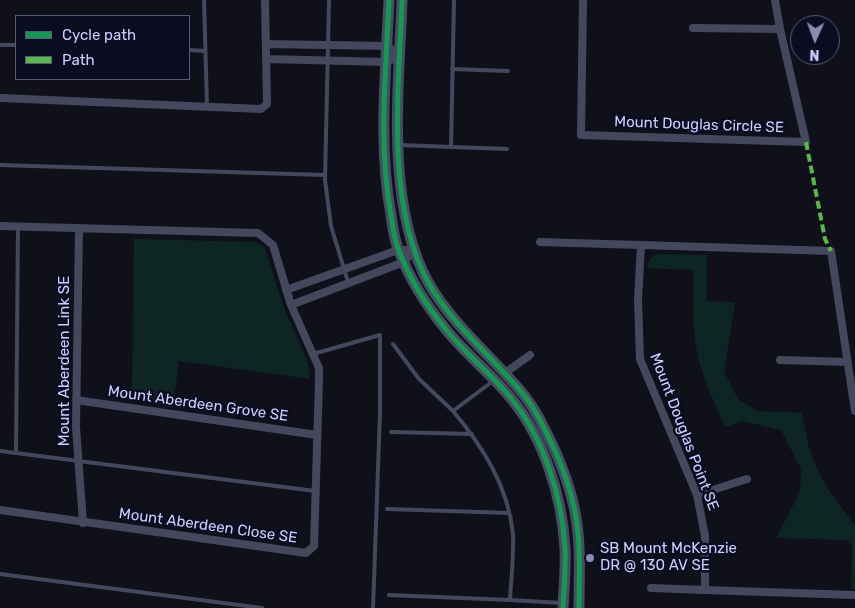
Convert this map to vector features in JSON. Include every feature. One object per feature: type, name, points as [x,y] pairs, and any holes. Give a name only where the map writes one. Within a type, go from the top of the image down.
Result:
[{"type":"street","points":[[0,98],[261,109],[267,104],[265,0]]},
{"type":"street","points":[[389,0],[384,147],[386,192],[398,250],[426,302],[449,332],[511,398],[531,429],[545,458],[555,486],[562,518],[565,549],[564,605]]},
{"type":"street","points":[[402,0],[400,191],[408,232],[428,281],[439,299],[477,346],[505,373],[526,398],[543,425],[557,454],[576,517],[579,554],[579,608]]},
{"type":"street","name":"Mount Douglas Circle SE","points":[[583,0],[581,135],[806,142],[780,30],[775,0]]},
{"type":"street","points":[[693,28],[780,30]]},
{"type":"street","points":[[266,44],[387,46],[400,56]]},
{"type":"street","points":[[266,59],[386,62],[400,56]]},
{"type":"street","name":"Mount Aberdeen Close SE","points":[[0,226],[258,233],[273,245],[291,305],[319,368],[314,546],[306,553],[0,510]]},
{"type":"street","name":"Mount Aberdeen Link SE","points":[[79,229],[76,427],[83,523]]},
{"type":"street","points":[[540,242],[831,252],[855,411]]},
{"type":"street","name":"Mount Douglas Point SE","points":[[641,245],[638,300],[640,359],[697,495],[706,536],[705,590]]},
{"type":"street","points":[[286,290],[344,271],[398,250],[414,250]]},
{"type":"street","points":[[291,305],[404,262],[414,250]]},
{"type":"street","points":[[505,373],[530,355]]},
{"type":"street","points":[[780,360],[847,362]]},
{"type":"street","name":"Mount Aberdeen Grove SE","points":[[76,400],[316,435]]},
{"type":"street","points":[[697,495],[748,479]]},
{"type":"street","points":[[650,588],[855,595]]},
{"type":"lane","points":[[204,0],[207,106]]},
{"type":"lane","points":[[328,0],[325,175],[331,226],[348,283]]},
{"type":"lane","points":[[451,147],[454,0]]},
{"type":"lane","points":[[0,45],[15,45]]},
{"type":"lane","points":[[190,50],[205,50]]},
{"type":"lane","points":[[452,69],[508,71]]},
{"type":"lane","points":[[399,145],[507,149]]},
{"type":"lane","points":[[0,165],[325,175]]},
{"type":"lane","points":[[16,453],[18,226]]},
{"type":"lane","points":[[313,354],[380,335],[380,413],[373,608]]},
{"type":"lane","points":[[393,344],[420,379],[453,411],[472,434],[494,469],[503,492],[513,535],[510,600]]},
{"type":"lane","points":[[453,411],[505,373]]},
{"type":"lane","points":[[391,432],[472,434]]},
{"type":"lane","points":[[0,451],[315,491]]},
{"type":"lane","points":[[387,509],[508,513]]},
{"type":"lane","points":[[0,574],[262,608]]},
{"type":"lane","points":[[389,595],[510,600],[564,605]]},
{"type":"green space","points":[[134,239],[255,242],[264,246],[284,308],[307,360],[310,379],[179,361],[173,406],[132,401]]},
{"type":"green space","points":[[657,254],[707,255],[706,301],[735,302],[724,372],[738,399],[758,411],[802,413],[808,444],[816,467],[828,489],[855,526],[855,589],[851,589],[852,546],[847,540],[776,538],[800,492],[801,469],[781,430],[742,421],[725,427],[704,378],[696,347],[693,319],[694,270],[647,268],[650,260]]},
{"type":"marked path","points":[[806,142],[825,239],[831,251]]},
{"type":"cycle path","points":[[389,0],[384,135],[387,189],[396,242],[408,273],[433,313],[455,340],[510,397],[522,413],[542,449],[555,488],[563,528],[565,548],[563,608]]},
{"type":"cycle path","points":[[402,0],[398,144],[400,181],[405,217],[414,251],[437,297],[522,393],[537,415],[551,442],[568,485],[578,529],[579,608]]},
{"type":"place","name":"SB Mount McKenzie DR @ 130 AV SE","points":[[590,558]]}]
